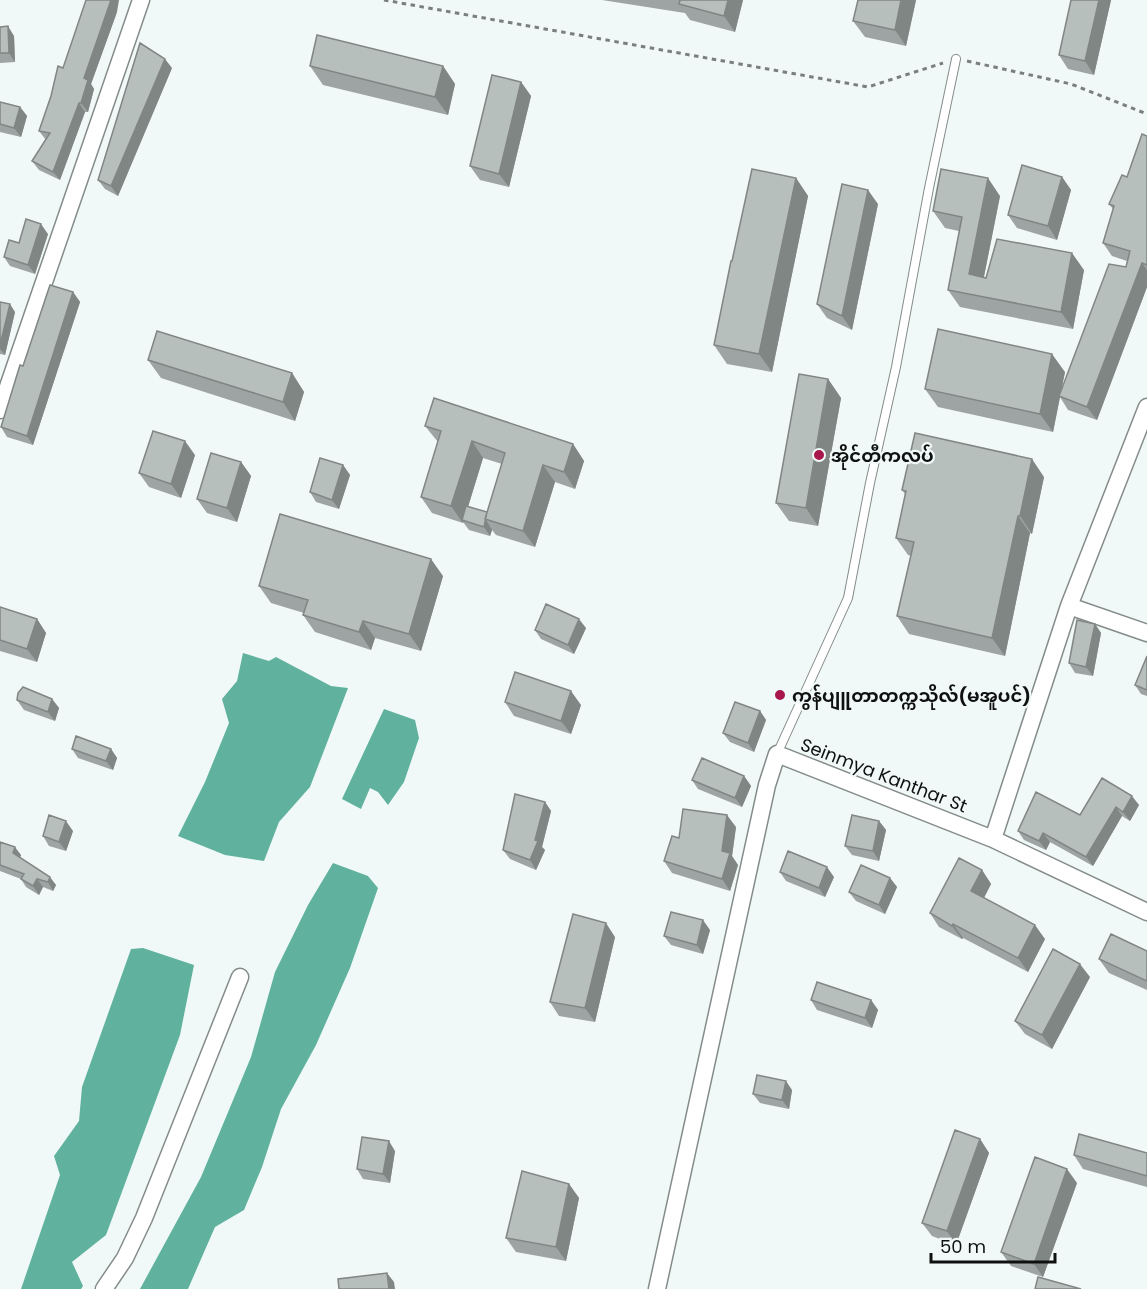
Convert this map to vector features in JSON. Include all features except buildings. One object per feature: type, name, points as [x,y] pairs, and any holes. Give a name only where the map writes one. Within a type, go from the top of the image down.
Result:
[{"type":"street","points":[[0,410],[141,0]]},
{"type":"street","points":[[993,838],[1069,606],[1147,407]]},
{"type":"street","points":[[1069,606],[1147,633]]},
{"type":"street","name":"Seinmya Kanthar St","points":[[657,1289],[767,785],[777,754],[993,838],[1147,912]]},
{"type":"street","points":[[105,1289],[125,1258],[144,1218],[240,977]]},
{"type":"lane","points":[[777,754],[848,598],[870,483],[896,367],[928,188],[956,59]]},
{"type":"path","points":[[384,0],[868,87],[956,59],[1071,84],[1147,114]]},
{"type":"shaded area","points":[[243,653],[269,661],[276,657],[331,686],[348,688],[310,787],[279,822],[264,861],[225,855],[178,836],[205,782],[229,723],[222,699],[237,681]]},
{"type":"shaded area","points":[[384,709],[415,720],[419,738],[404,782],[388,805],[378,792],[370,788],[361,809],[342,799]]},
{"type":"shaded area","points":[[333,863],[368,876],[378,888],[350,968],[316,1045],[281,1109],[262,1167],[244,1210],[215,1227],[188,1289],[140,1289],[201,1177],[251,1057],[275,972],[308,905]]},
{"type":"shaded area","points":[[143,948],[194,965],[180,1035],[106,1235],[72,1262],[83,1286],[81,1289],[21,1289],[60,1175],[54,1156],[79,1121],[82,1087],[131,949]]},
{"type":"place","name":"အိုင်တီကလပ်","points":[[819,455]]},
{"type":"place","name":"ကွန်ပျူတာတက္ကသိုလ်(မအူပင်)","points":[[780,695]]}]
